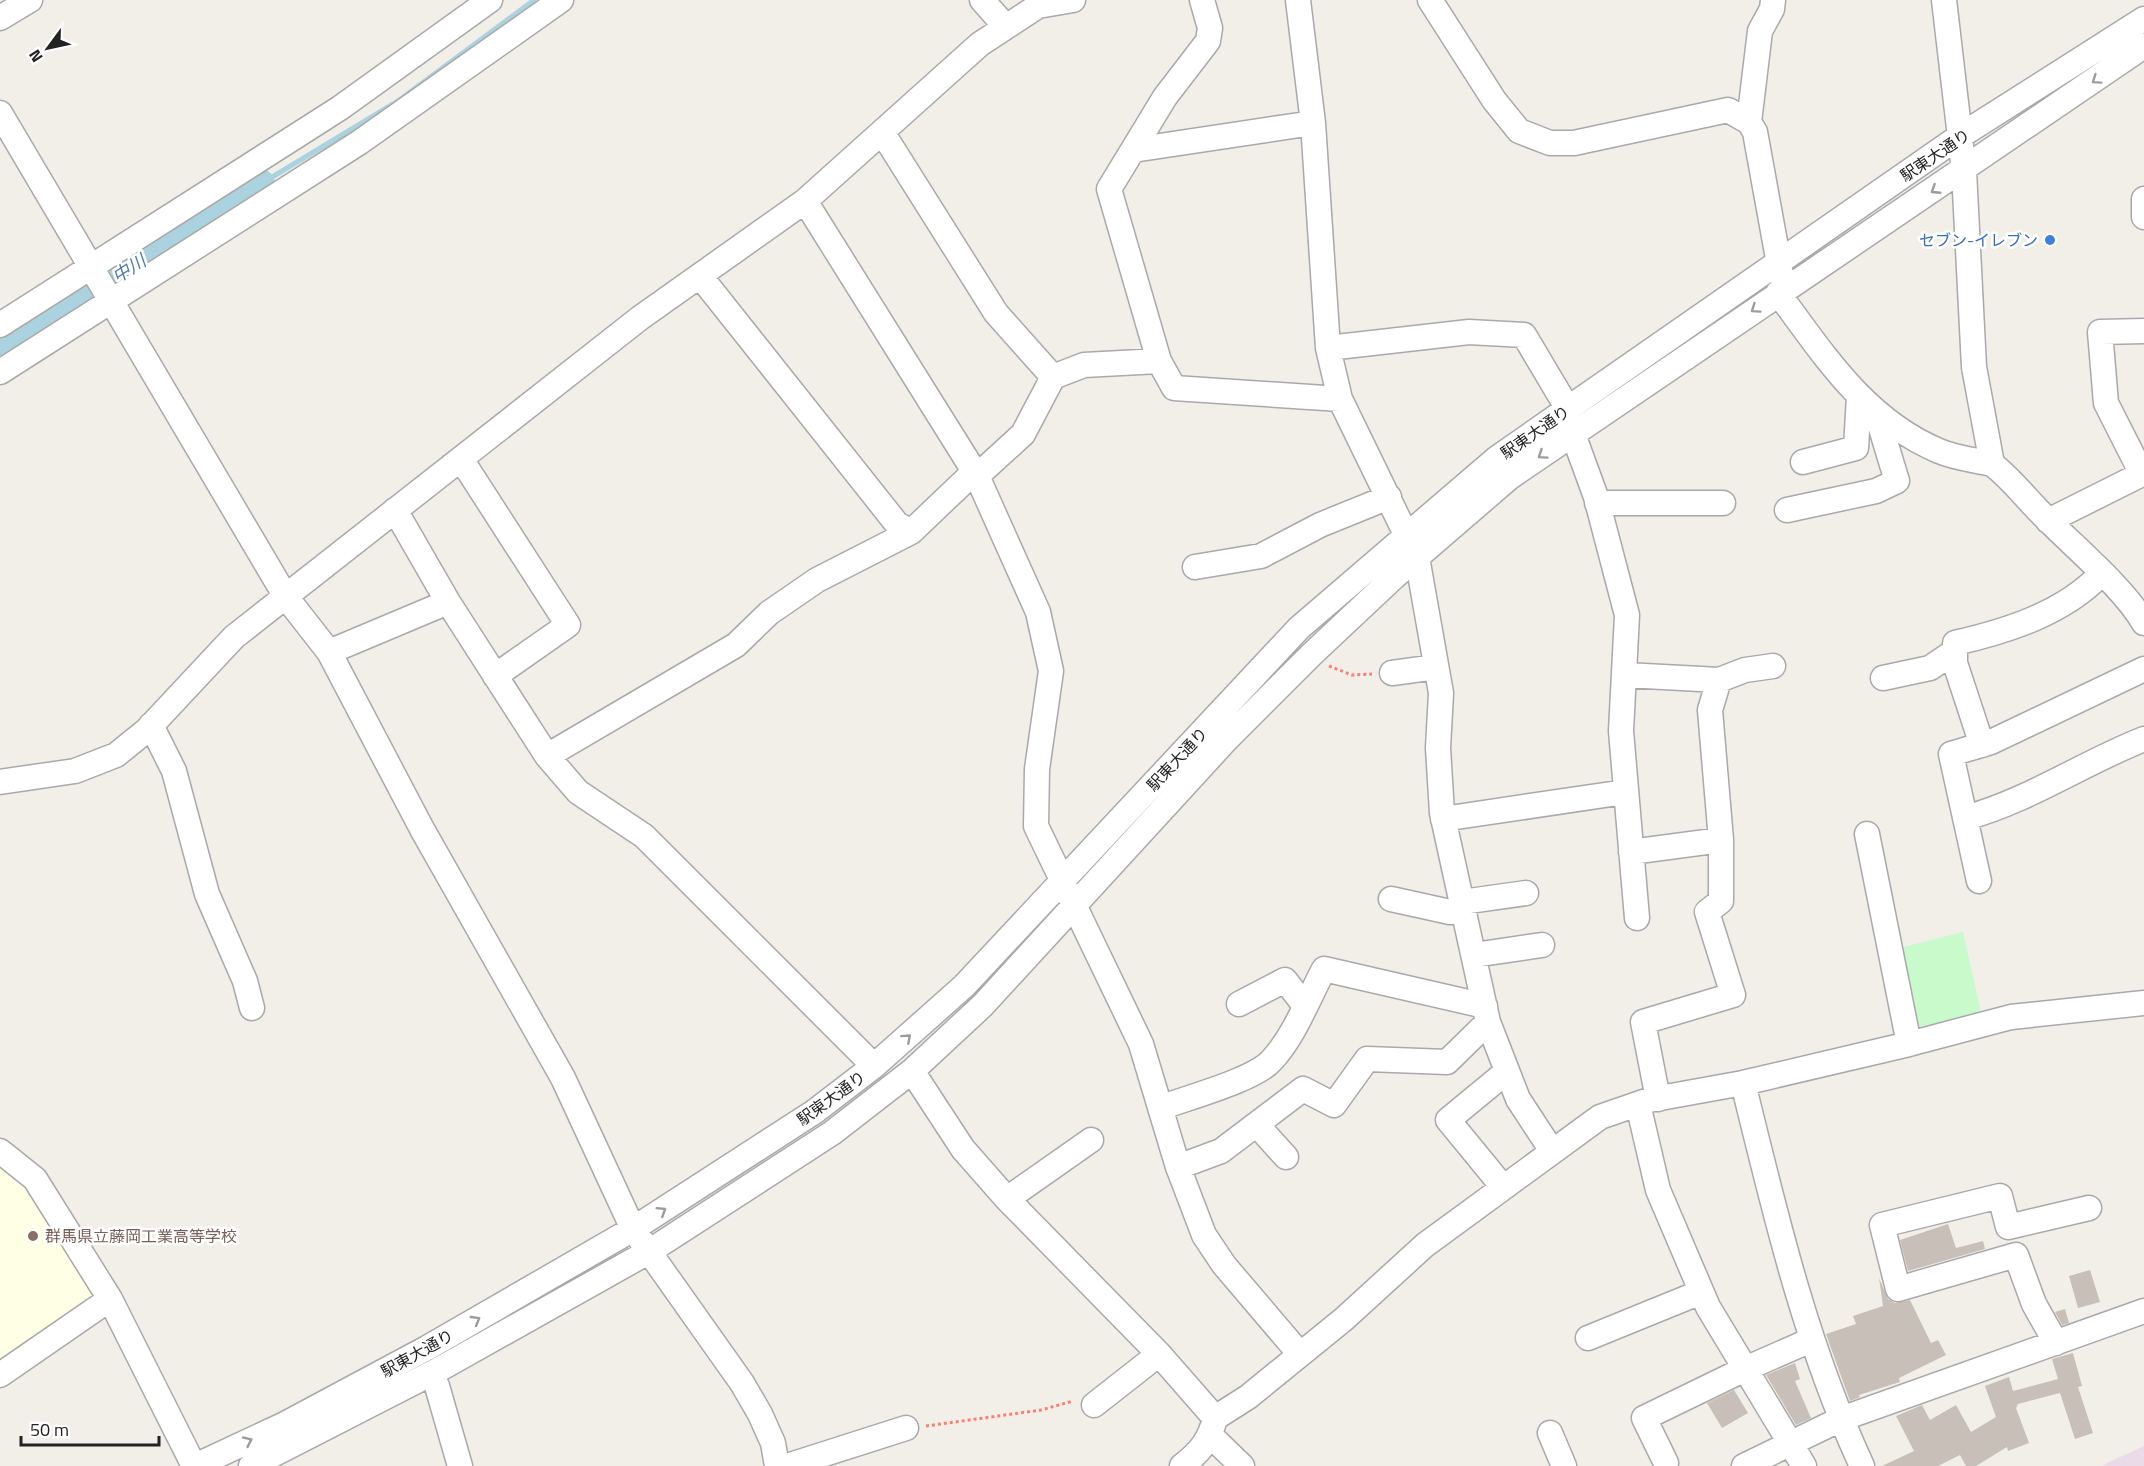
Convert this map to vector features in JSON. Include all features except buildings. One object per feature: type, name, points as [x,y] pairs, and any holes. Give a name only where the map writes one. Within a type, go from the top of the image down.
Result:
[{"type":"street","points":[[0,18],[30,0]]},
{"type":"street","points":[[0,325],[340,108],[490,0]]},
{"type":"street","points":[[0,372],[113,302],[360,142],[561,0]]},
{"type":"street","points":[[982,0],[1006,27]]},
{"type":"street","points":[[0,782],[75,771],[116,755],[151,725],[234,636],[640,318],[805,201],[980,44],[1038,6],[1072,0]]},
{"type":"street","points":[[1202,0],[1210,28],[1208,41],[1165,97],[1109,189],[1160,361],[1174,388],[1340,399]]},
{"type":"street","points":[[1298,0],[1313,123],[1328,348],[1340,399],[1417,558],[1441,693],[1438,748],[1443,819],[1487,1014],[1505,1072],[1526,1114],[1552,1151]]},
{"type":"street","points":[[1430,0],[1494,100],[1519,131],[1550,143],[1574,143],[1728,110],[1749,122],[1755,132],[1779,262],[1781,291],[1843,381],[1877,415],[1940,452],[1992,464],[2006,475],[2102,573],[2143,620]]},
{"type":"street","points":[[1749,122],[1760,31],[1773,9],[1773,0]]},
{"type":"street","points":[[1944,0],[1964,171],[1974,367],[1992,464]]},
{"type":"street","name":"駅東大通り","points":[[195,1466],[285,1424],[427,1348],[633,1229],[749,1156],[874,1066],[964,986],[1299,628],[1497,458],[1960,136],[2144,19]]},
{"type":"street","name":"駅東大通り","points":[[251,1466],[438,1370],[650,1251],[832,1133],[912,1071],[983,1005],[1226,740],[1312,654],[1510,477],[1781,291],[1964,171],[2144,47]]},
{"type":"street","points":[[0,113],[286,597],[329,652],[427,838],[563,1078],[633,1229],[742,1383],[773,1443],[777,1466]]},
{"type":"street","points":[[1133,150],[1313,123]]},
{"type":"street","points":[[882,132],[996,314],[1053,377]]},
{"type":"street","points":[[2144,199],[2144,217]]},
{"type":"street","points":[[805,201],[976,474],[1038,612],[1051,671],[1037,769],[1036,826],[1141,1044],[1178,1167],[1204,1235],[1299,1353]]},
{"type":"street","points":[[700,276],[897,524],[911,532]]},
{"type":"street","points":[[2048,520],[2142,474],[2106,403],[2100,332],[2144,331]]},
{"type":"street","points":[[1328,348],[1469,332],[1524,335],[1568,409]]},
{"type":"street","points":[[547,756],[736,645],[769,613],[817,580],[911,532],[1023,434],[1053,377],[1084,365],[1160,361]]},
{"type":"street","points":[[1803,462],[1856,448],[1859,396]]},
{"type":"street","points":[[1787,510],[1876,491],[1897,481],[1877,415]]},
{"type":"street","points":[[1573,434],[1597,503],[1628,615],[1622,731],[1625,792],[1637,918]]},
{"type":"street","points":[[460,459],[568,625],[495,676]]},
{"type":"street","points":[[1195,567],[1261,556],[1320,525],[1389,497]]},
{"type":"street","points":[[1597,503],[1723,503]]},
{"type":"street","points":[[395,510],[448,602],[495,676],[547,756],[578,792],[644,836],[874,1066]]},
{"type":"street","points":[[1982,745],[1955,663],[1955,643],[2012,627],[2057,609],[2087,589],[2102,573]]},
{"type":"street","points":[[329,652],[448,602]]},
{"type":"street","points":[[1883,678],[1930,668],[1955,651]]},
{"type":"street","points":[[1626,675],[1719,680],[1745,670],[1773,666]]},
{"type":"street","points":[[1392,673],[1436,667]]},
{"type":"street","points":[[1979,881],[1951,754],[1982,745],[2144,669]]},
{"type":"street","points":[[1719,680],[1710,710],[1721,840],[1721,902],[1707,912],[1733,995],[1643,1022],[1648,1101],[1658,1190],[1701,1292],[1804,1466]]},
{"type":"street","points":[[151,725],[174,771],[207,894],[245,981],[252,1008]]},
{"type":"street","points":[[1965,818],[1999,809],[2101,756],[2144,738]]},
{"type":"street","points":[[1443,819],[1625,792]]},
{"type":"street","points":[[1867,834],[1909,1044]]},
{"type":"street","points":[[1631,852],[1721,840]]},
{"type":"street","points":[[1391,899],[1450,912],[1526,893]]},
{"type":"street","points":[[1474,955],[1542,945]]},
{"type":"street","points":[[1160,1108],[1226,1084],[1269,1063],[1284,1044],[1324,969],[1487,1014]]},
{"type":"street","points":[[1239,1004],[1285,980],[1305,1005]]},
{"type":"street","points":[[1182,1466],[1198,1453],[1213,1427],[1299,1353],[1344,1319],[1425,1245],[1600,1117],[1648,1101],[1743,1083],[1909,1044],[2011,1017],[2144,1003]]},
{"type":"street","points":[[1178,1167],[1221,1151],[1303,1089],[1334,1105],[1367,1059],[1447,1062],[1487,1014]]},
{"type":"street","points":[[912,1071],[963,1149],[1007,1199],[1159,1354],[1242,1466]]},
{"type":"street","points":[[1503,1187],[1448,1120],[1505,1072]]},
{"type":"street","points":[[1743,1083],[1791,1275],[1841,1419],[1862,1466]]},
{"type":"street","points":[[1257,1125],[1286,1157]]},
{"type":"street","points":[[1007,1199],[1090,1140]]},
{"type":"street","points":[[0,1151],[35,1179],[110,1299],[195,1466]]},
{"type":"street","points":[[2016,1255],[1898,1289],[1882,1225],[2000,1196],[2016,1255],[2034,1304],[2056,1343]]},
{"type":"street","points":[[2008,1227],[2089,1208]]},
{"type":"street","points":[[1588,1338],[1701,1292]]},
{"type":"street","points":[[0,1375],[110,1299]]},
{"type":"street","points":[[1744,1466],[1841,1419],[2144,1311]]},
{"type":"street","points":[[1665,1465],[1644,1418],[1745,1369],[1812,1340]]},
{"type":"street","points":[[1094,1406],[1159,1354]]},
{"type":"street","points":[[437,1386],[460,1466]]},
{"type":"street","points":[[787,1466],[906,1428]]},
{"type":"street","points":[[1550,1433],[1564,1466]]},
{"type":"path","points":[[1312,654],[1320,663],[1352,675],[1392,673]]},
{"type":"path","points":[[906,1428],[1041,1410],[1075,1401],[1094,1406]]},
{"type":"shaded area","name":"群馬県立藤岡工業高等学校","points":[[0,1158],[31,1183],[100,1289],[95,1299],[0,1366]]},
{"type":"shaded area","points":[[2144,1446],[2144,1466],[2103,1466],[2109,1462]]},
{"type":"green space","points":[[1963,932],[1982,1017],[1921,1033],[1914,1029],[1899,948]]},
{"type":"waterway","points":[[259,185],[398,101],[534,0]]},
{"type":"waterway","name":"中川","points":[[0,354],[259,185]]},
{"type":"place","name":"セブン-イレブン","points":[[2050,240]]},
{"type":"place","name":"群馬県立藤岡工業高等学校","points":[[33,1236]]}]
